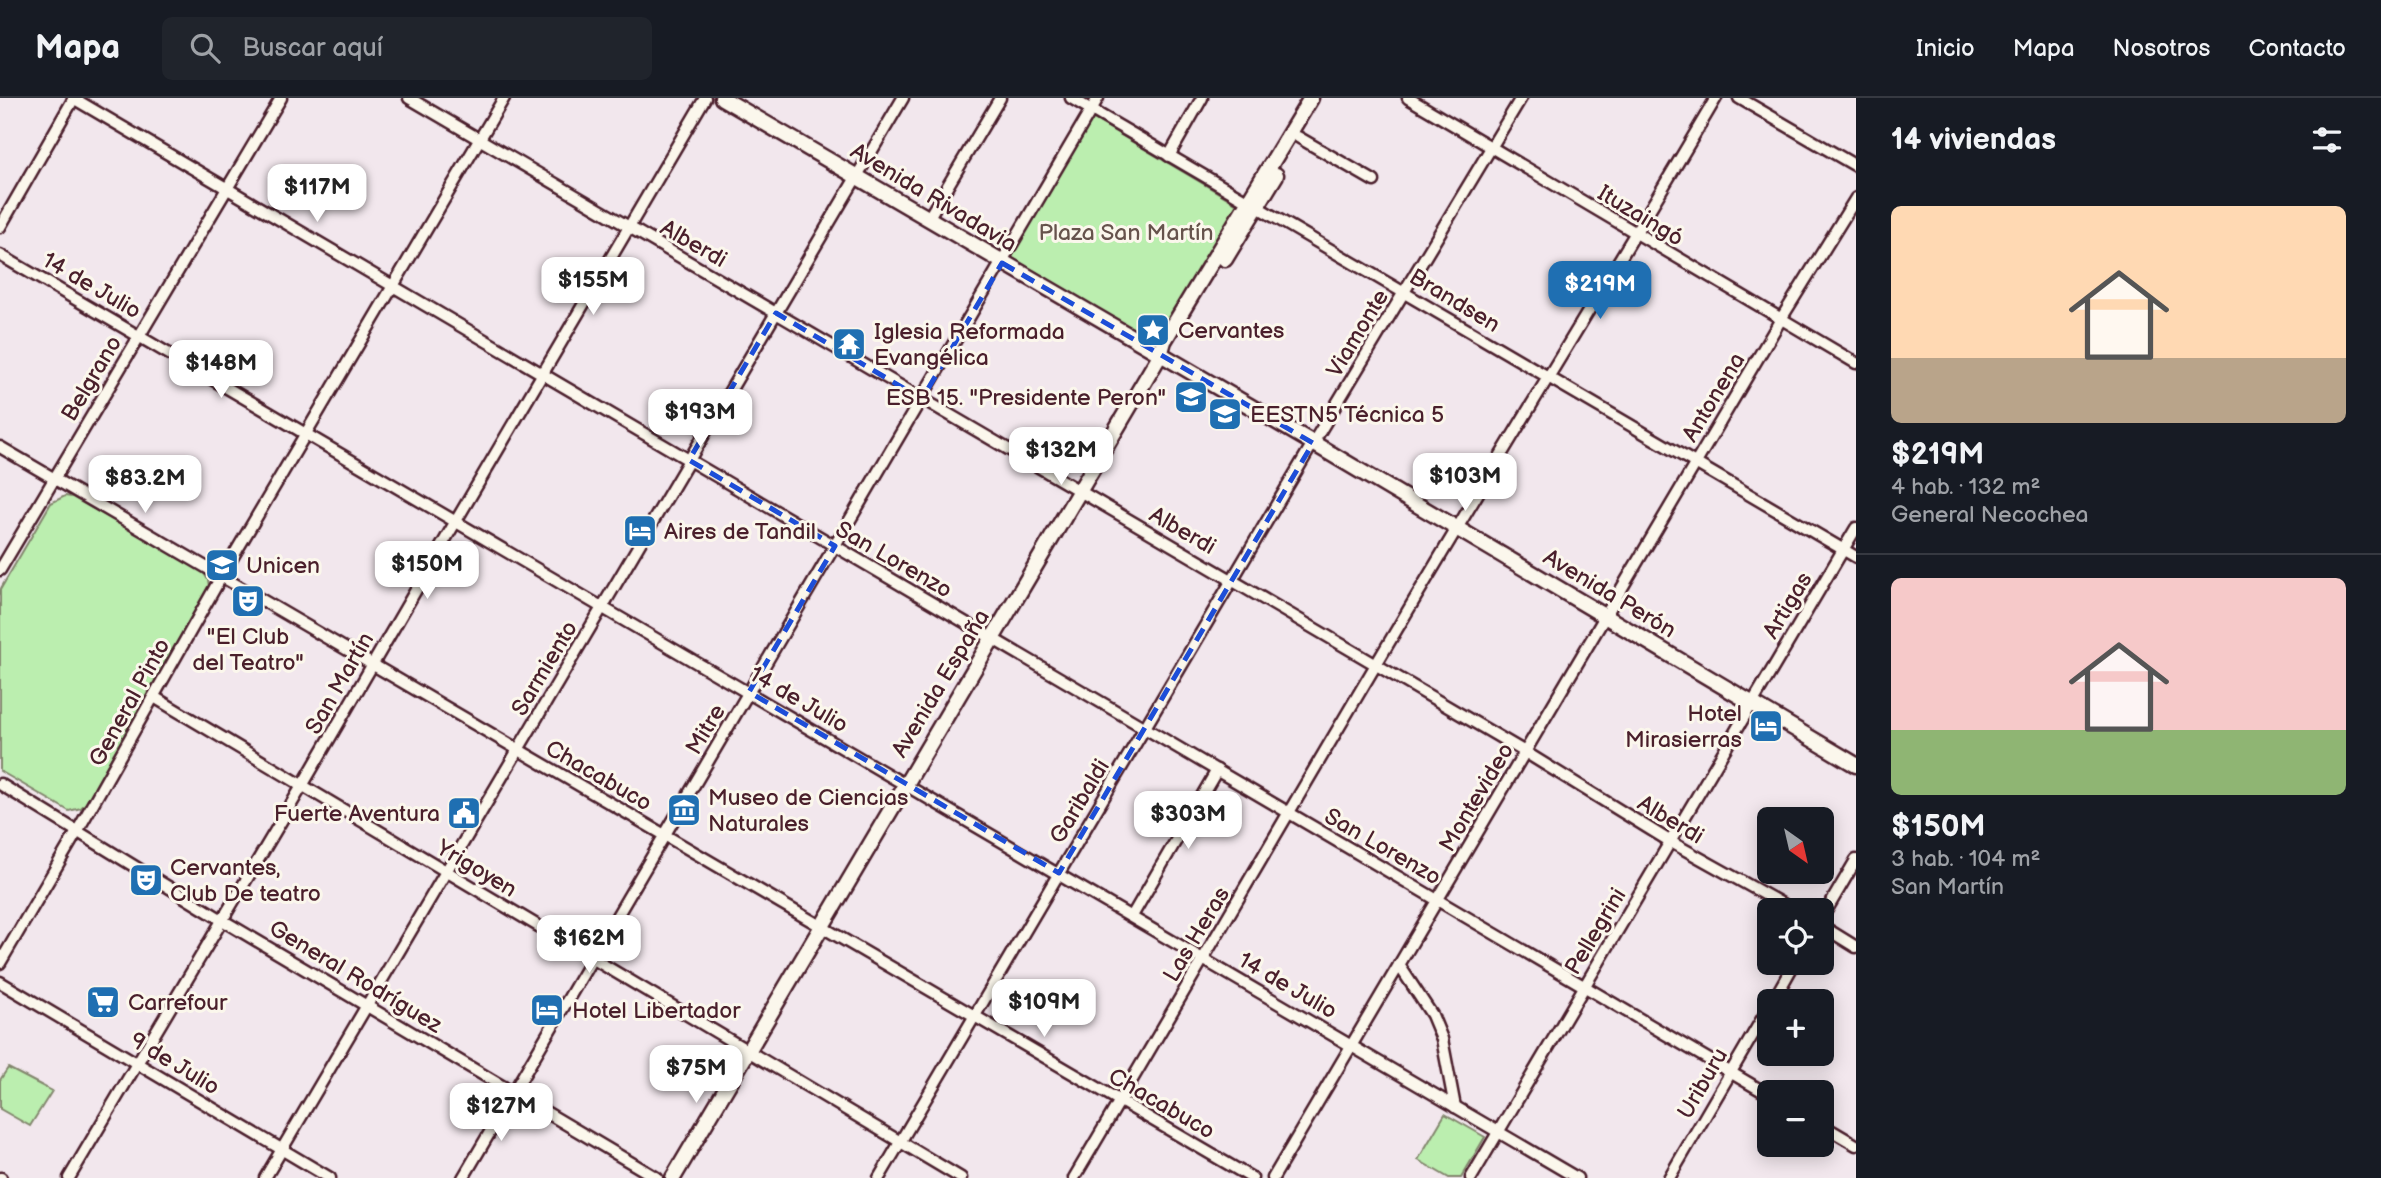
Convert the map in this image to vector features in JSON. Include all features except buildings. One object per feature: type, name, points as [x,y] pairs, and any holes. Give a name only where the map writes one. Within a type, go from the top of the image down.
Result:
[{"type":"main road","name":"Avenida Rivadavia","points":[[722,98],[1160,355]]},
{"type":"main road","points":[[1252,204],[1311,98]]},
{"type":"main road","points":[[1252,204],[1322,98]]},
{"type":"main road","name":"Avenida España","points":[[673,1178],[1160,355],[1170,349],[1252,204]]},
{"type":"main road","name":"Avenida Perón","points":[[1160,355],[1856,765]]},
{"type":"street","name":"San Lorenzo","points":[[74,98],[1757,1088]]},
{"type":"street","points":[[0,227],[74,98]]},
{"type":"street","name":"Belgrano","points":[[0,570],[281,98]]},
{"type":"street","name":"Alberdi","points":[[409,98],[1525,752],[1671,842],[1771,898]]},
{"type":"street","name":"General Pinto","points":[[0,963],[221,577],[503,98]]},
{"type":"street","name":"San Martín","points":[[69,1178],[705,98]]},
{"type":"street","name":"Sarmiento","points":[[265,1178],[903,98]]},
{"type":"street","points":[[928,219],[1000,98]]},
{"type":"street","name":"Brandsen","points":[[1071,98],[1856,557]]},
{"type":"street","name":"Mitre","points":[[463,1178],[1098,98]]},
{"type":"street","points":[[1169,156],[1202,98]]},
{"type":"street","name":"Ituzaingó","points":[[1408,98],[1856,363]]},
{"type":"street","name":"Viamonte","points":[[1313,443],[1521,98]]},
{"type":"street","name":"Las Heras","points":[[1074,1178],[1457,528],[1716,98]]},
{"type":"street","points":[[1739,98],[1856,166]]},
{"type":"street","points":[[1298,137],[1374,181]]},
{"type":"street","name":"Antonena","points":[[1605,617],[1856,198]]},
{"type":"street","name":"14 de Julio","points":[[0,255],[1577,1178]]},
{"type":"street","name":"Garibaldi","points":[[879,1178],[1313,443]]},
{"type":"street","name":"Chacabuco","points":[[0,447],[1252,1178]]},
{"type":"street","name":"Artigas","points":[[1751,703],[1856,528]]},
{"type":"street","name":"Montevideo","points":[[1273,1178],[1605,617]]},
{"type":"street","name":"Yrigoyen","points":[[154,697],[961,1178]]},
{"type":"street","name":"Pellegrini","points":[[1471,1178],[1751,703]]},
{"type":"street","points":[[1132,916],[1217,770]]},
{"type":"street","name":"General Rodríguez","points":[[0,784],[222,920],[657,1178]]},
{"type":"street","points":[[1834,898],[1856,860]]},
{"type":"street","points":[[1834,933],[1856,947]]},
{"type":"street","points":[[1399,965],[1432,1015],[1442,1039],[1455,1107]]},
{"type":"street","name":"9 de Julio","points":[[0,982],[330,1178]]},
{"type":"street","name":"Uriburu","points":[[1669,1178],[1757,1028]]},
{"type":"street","points":[[1834,1132],[1856,1145]]},
{"type":"highlighted area","points":[[1002,263],[1313,443],[1059,873],[749,692],[835,546],[689,460],[776,313],[922,399]]},
{"type":"green space","name":"Plaza San Martín","points":[[1092,118],[1239,205],[1157,344],[1011,257]]},
{"type":"green space","points":[[65,496],[72,497],[202,570],[209,586],[86,803],[81,808],[69,811],[0,771],[0,590],[51,503]]},
{"type":"green space","points":[[8,1068],[52,1091],[30,1126],[0,1109],[0,1080]]},
{"type":"green space","points":[[1445,1114],[1485,1137],[1461,1178],[1449,1178],[1418,1160]]},
{"type":"place","name":"Cervantes","points":[[1153,330]]},
{"type":"place","name":"Iglesia Reformada Evangélica","points":[[849,344]]},
{"type":"place","name":"ESB 15. \"Presidente Peron\"","points":[[1191,397]]},
{"type":"place","name":"EESTN5 Técnica 5","points":[[1225,414]]},
{"type":"place","name":"Aires de Tandil","points":[[640,531]]},
{"type":"place","name":"Unicen","points":[[222,565]]},
{"type":"place","name":"\"El Club del Teatro\"","points":[[248,601]]},
{"type":"place","name":"Hotel Mirasierras","points":[[1766,726]]},
{"type":"place","name":"Museo de Ciencias Naturales","points":[[684,810]]},
{"type":"place","name":"Fuerte Aventura","points":[[464,813]]},
{"type":"place","name":"Cervantes, Club De teatro","points":[[146,880]]},
{"type":"place","name":"Carrefour","points":[[103,1002]]},
{"type":"place","name":"Hotel Libertador","points":[[547,1010]]}]
